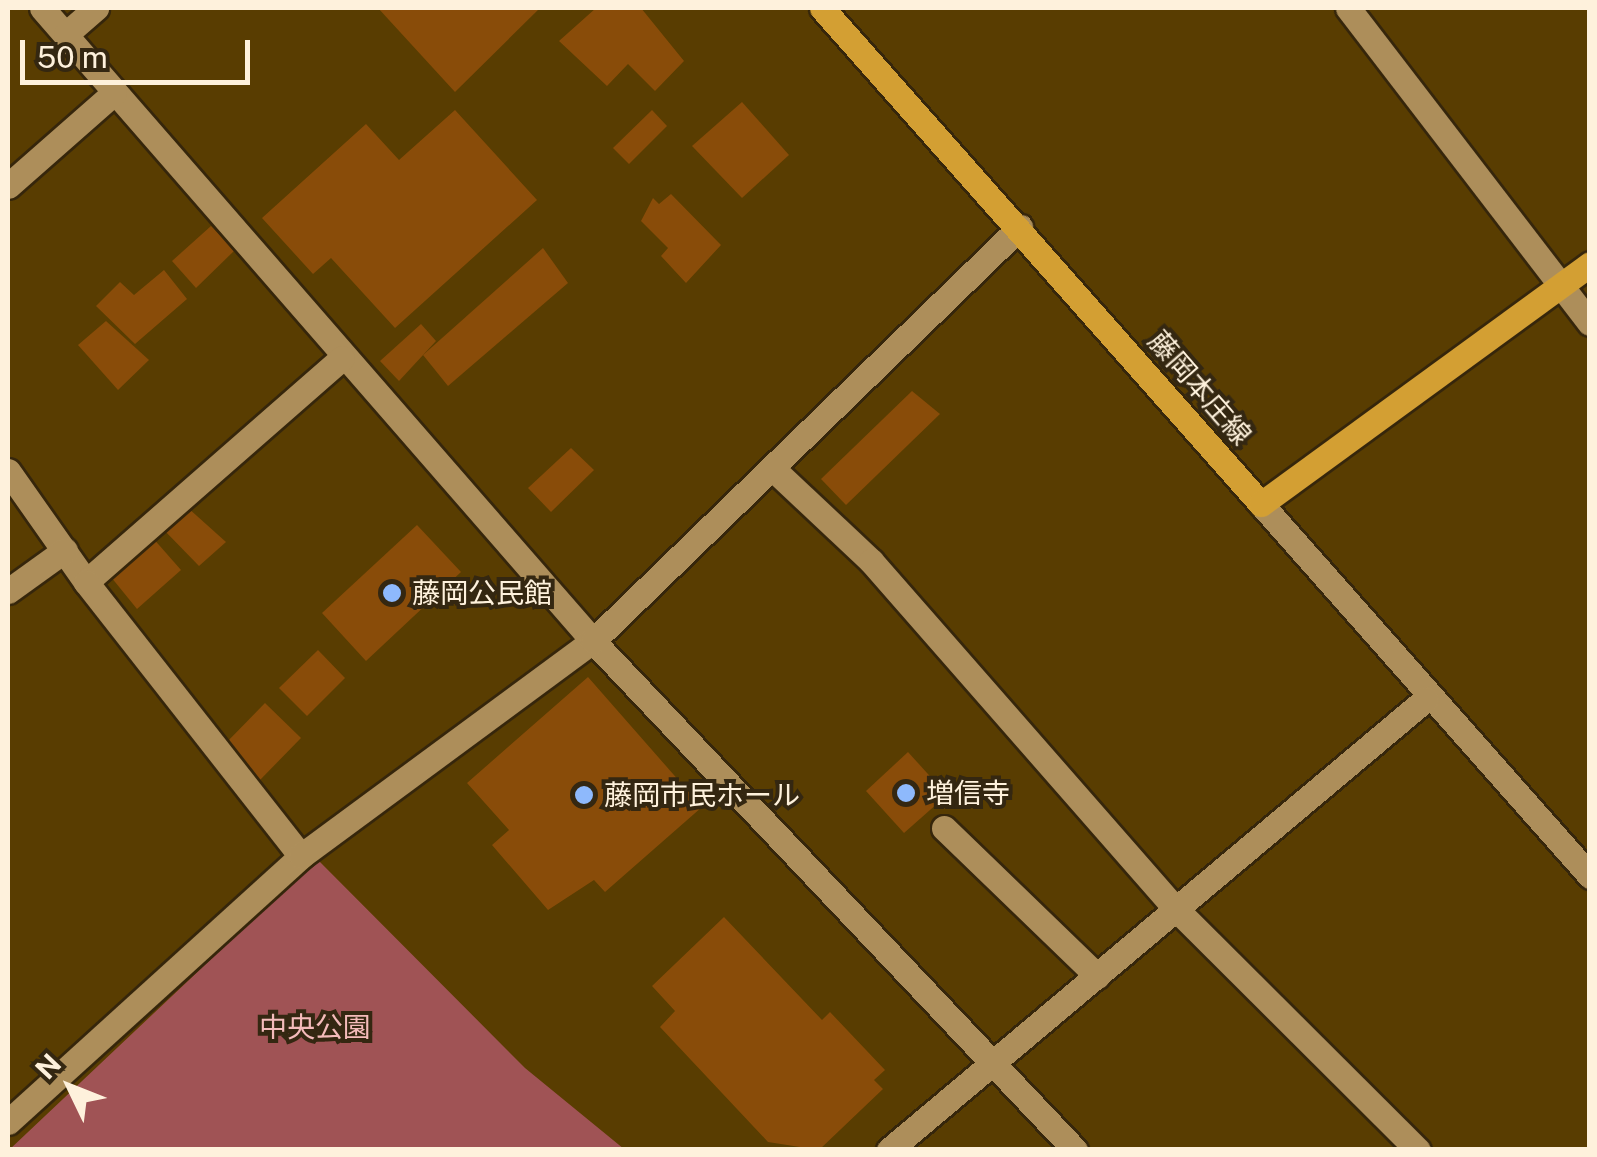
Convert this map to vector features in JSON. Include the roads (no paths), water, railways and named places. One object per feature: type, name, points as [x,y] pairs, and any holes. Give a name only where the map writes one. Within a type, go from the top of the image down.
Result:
[{"type":"main road","name":"藤岡本庄線","points":[[822,8],[1262,504]]},
{"type":"main road","points":[[1262,504],[1590,264]]},
{"type":"street","points":[[42,8],[342,358],[594,641],[1075,1150]]},
{"type":"street","points":[[66,34],[96,8]]},
{"type":"street","points":[[1348,8],[1590,323]]},
{"type":"street","points":[[8,186],[114,93]]},
{"type":"street","points":[[8,1122],[301,856],[594,641],[1020,228]]},
{"type":"street","points":[[86,582],[342,358]]},
{"type":"street","points":[[772,468],[871,561],[1177,910],[1418,1150]]},
{"type":"street","points":[[8,471],[86,582],[301,856]]},
{"type":"street","points":[[1262,504],[1426,699],[1590,876]]},
{"type":"street","points":[[8,590],[65,550]]},
{"type":"street","points":[[888,1150],[1426,699]]},
{"type":"street","points":[[944,828],[1097,976]]},
{"type":"place","name":"藤岡公民館","points":[[392,593]]},
{"type":"place","name":"増信寺","points":[[906,793]]},
{"type":"place","name":"藤岡市民ホール","points":[[584,795]]},
{"type":"park label","name":"中央公園","points":[[315,1027]]}]
